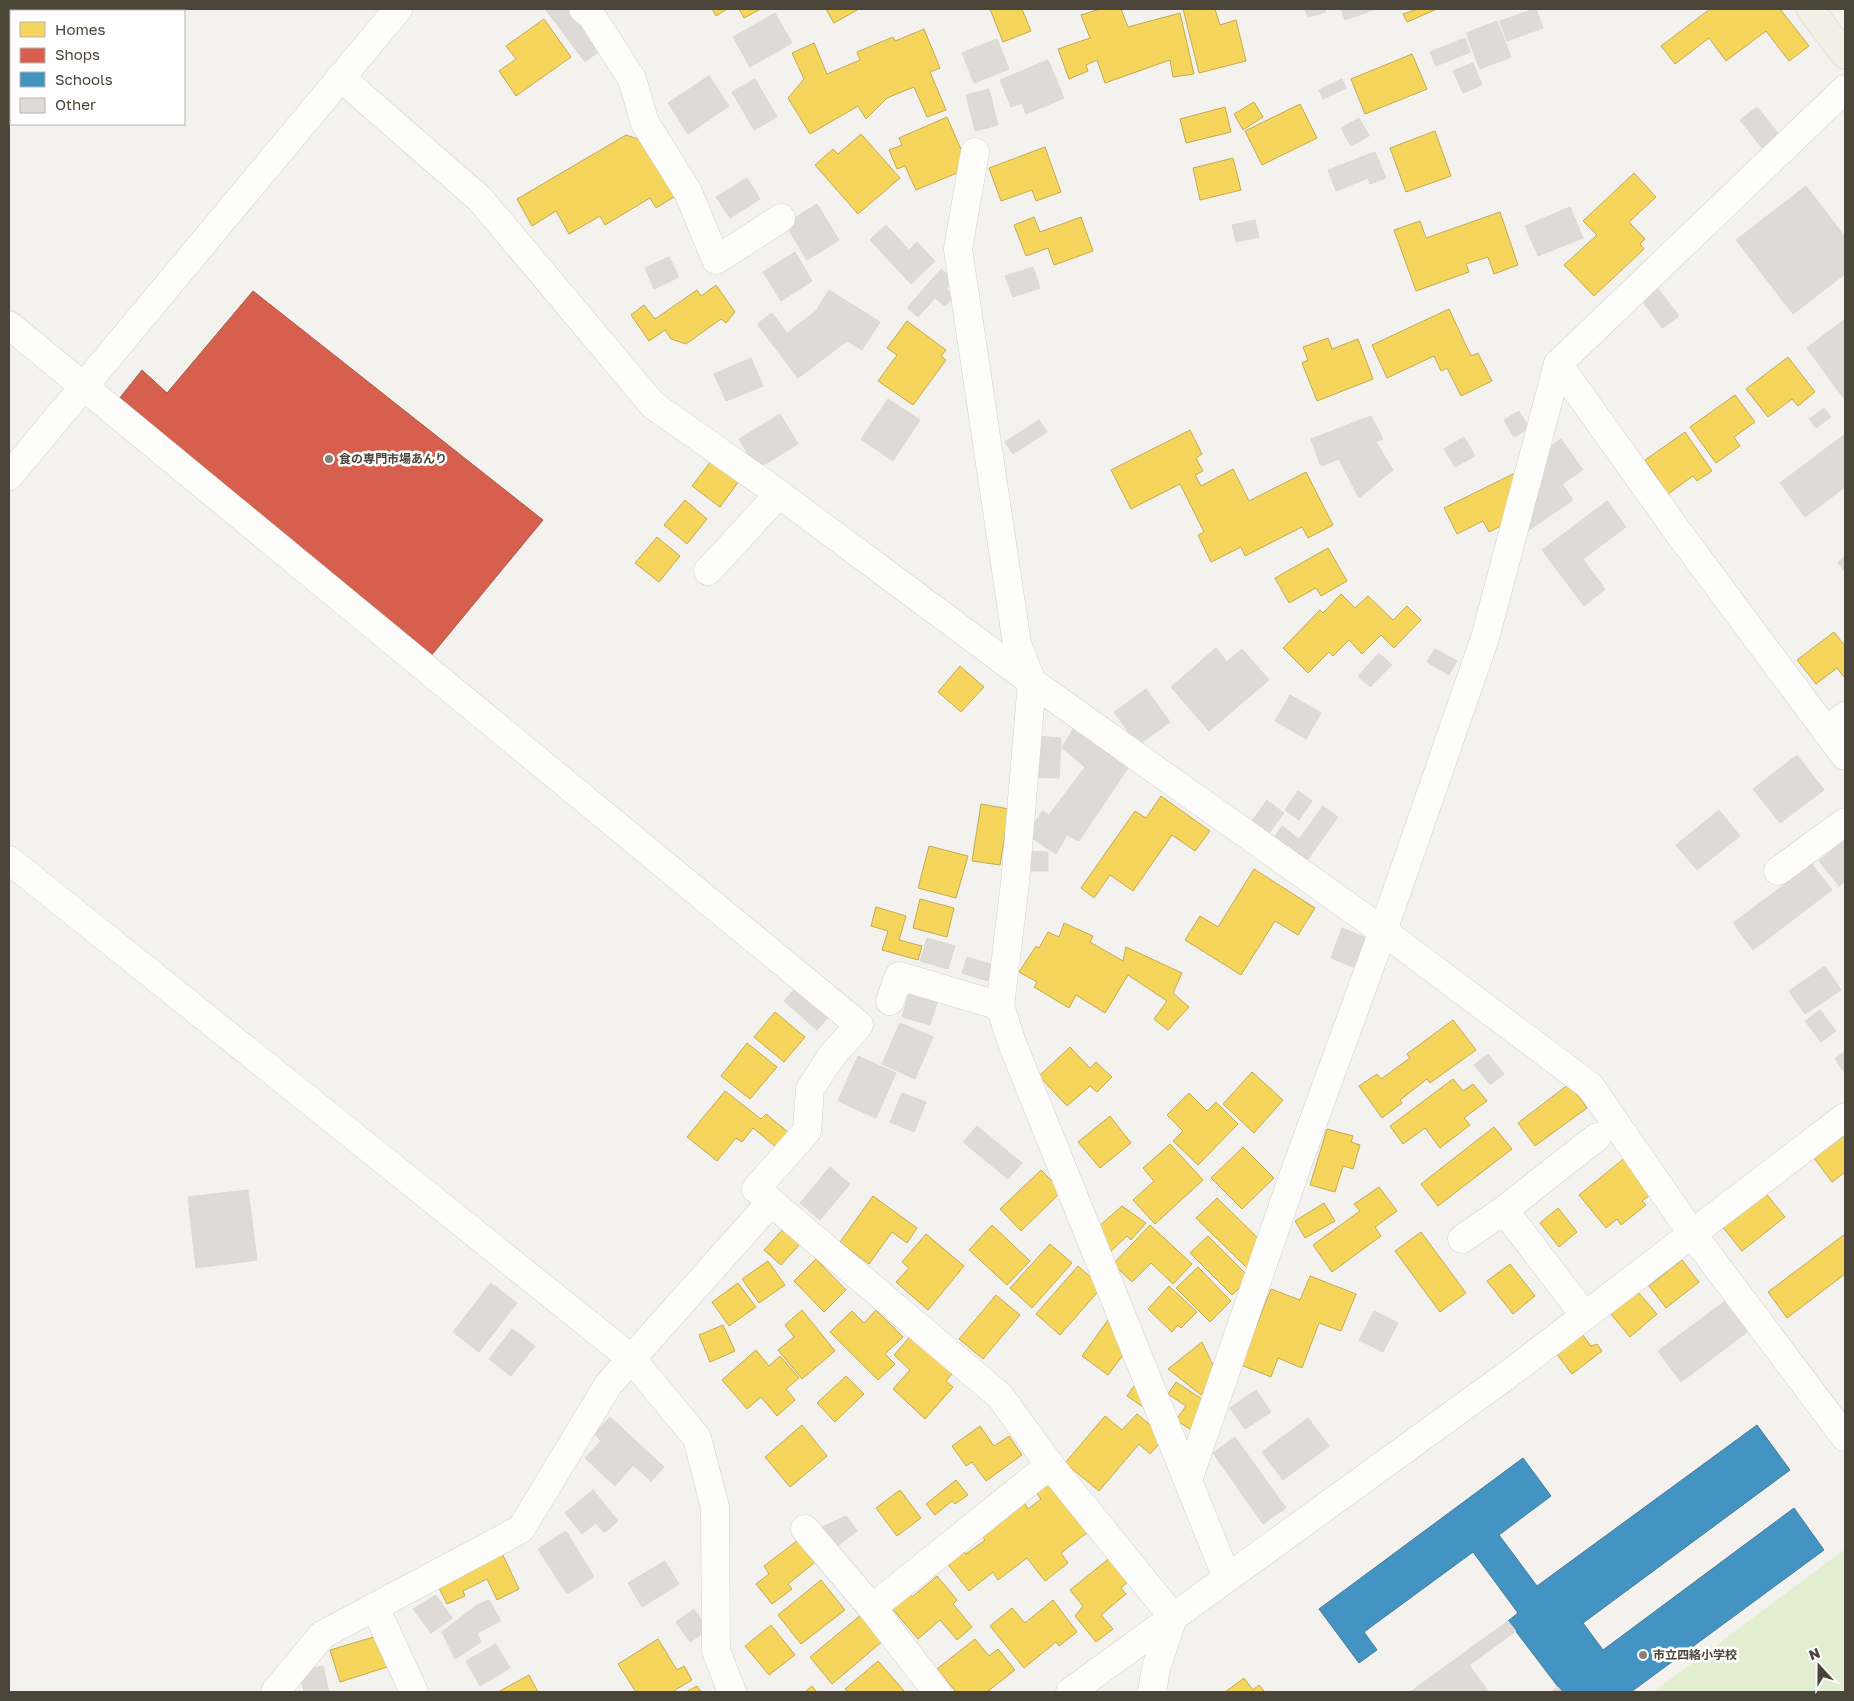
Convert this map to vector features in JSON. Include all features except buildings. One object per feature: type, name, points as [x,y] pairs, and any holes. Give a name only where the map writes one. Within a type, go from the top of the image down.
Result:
[{"type":"main road","points":[[1810,9],[1845,55]]},
{"type":"street","points":[[9,476],[398,9]]},
{"type":"street","points":[[583,9],[591,15],[632,79],[645,123],[688,192],[716,260],[781,218]]},
{"type":"street","points":[[340,78],[480,199],[653,405],[779,494],[1032,682],[1383,931],[1590,1086],[1693,1234],[1845,1437]]},
{"type":"street","points":[[1188,1480],[1294,1174],[1383,931],[1485,638],[1558,364],[1845,89]]},
{"type":"street","points":[[975,152],[958,249],[1017,644],[1032,682],[1015,883],[1000,1006],[1016,1052],[1228,1578]]},
{"type":"street","points":[[9,326],[858,1025],[830,1058],[810,1089],[807,1131],[756,1189],[1000,1396],[1050,1465],[1173,1617]]},
{"type":"street","points":[[1558,364],[1678,532],[1836,723],[1845,756]]},
{"type":"street","points":[[708,571],[779,494]]},
{"type":"street","points":[[1778,871],[1845,822]]},
{"type":"street","points":[[9,860],[632,1359],[698,1438],[715,1507],[716,1651],[732,1692]]},
{"type":"street","points":[[890,1001],[899,976],[1000,1006]]},
{"type":"street","points":[[1070,1692],[1585,1316],[1845,1117]]},
{"type":"street","points":[[1462,1239],[1504,1210],[1597,1137]]},
{"type":"street","points":[[275,1692],[322,1635],[521,1529],[608,1385],[772,1202]]},
{"type":"street","points":[[1504,1210],[1585,1316]]},
{"type":"street","points":[[872,1608],[1050,1465]]},
{"type":"street","points":[[805,1529],[872,1608],[937,1692]]},
{"type":"street","points":[[375,1607],[414,1692]]},
{"type":"street","points":[[1152,1692],[1156,1668],[1173,1617]]},
{"type":"green space","points":[[1845,1549],[1845,1692],[1653,1692]]},
{"type":"place","name":"食の専門市場あんり","points":[[329,459]]},
{"type":"place","name":"市立四絡小学校","points":[[1643,1655]]}]
